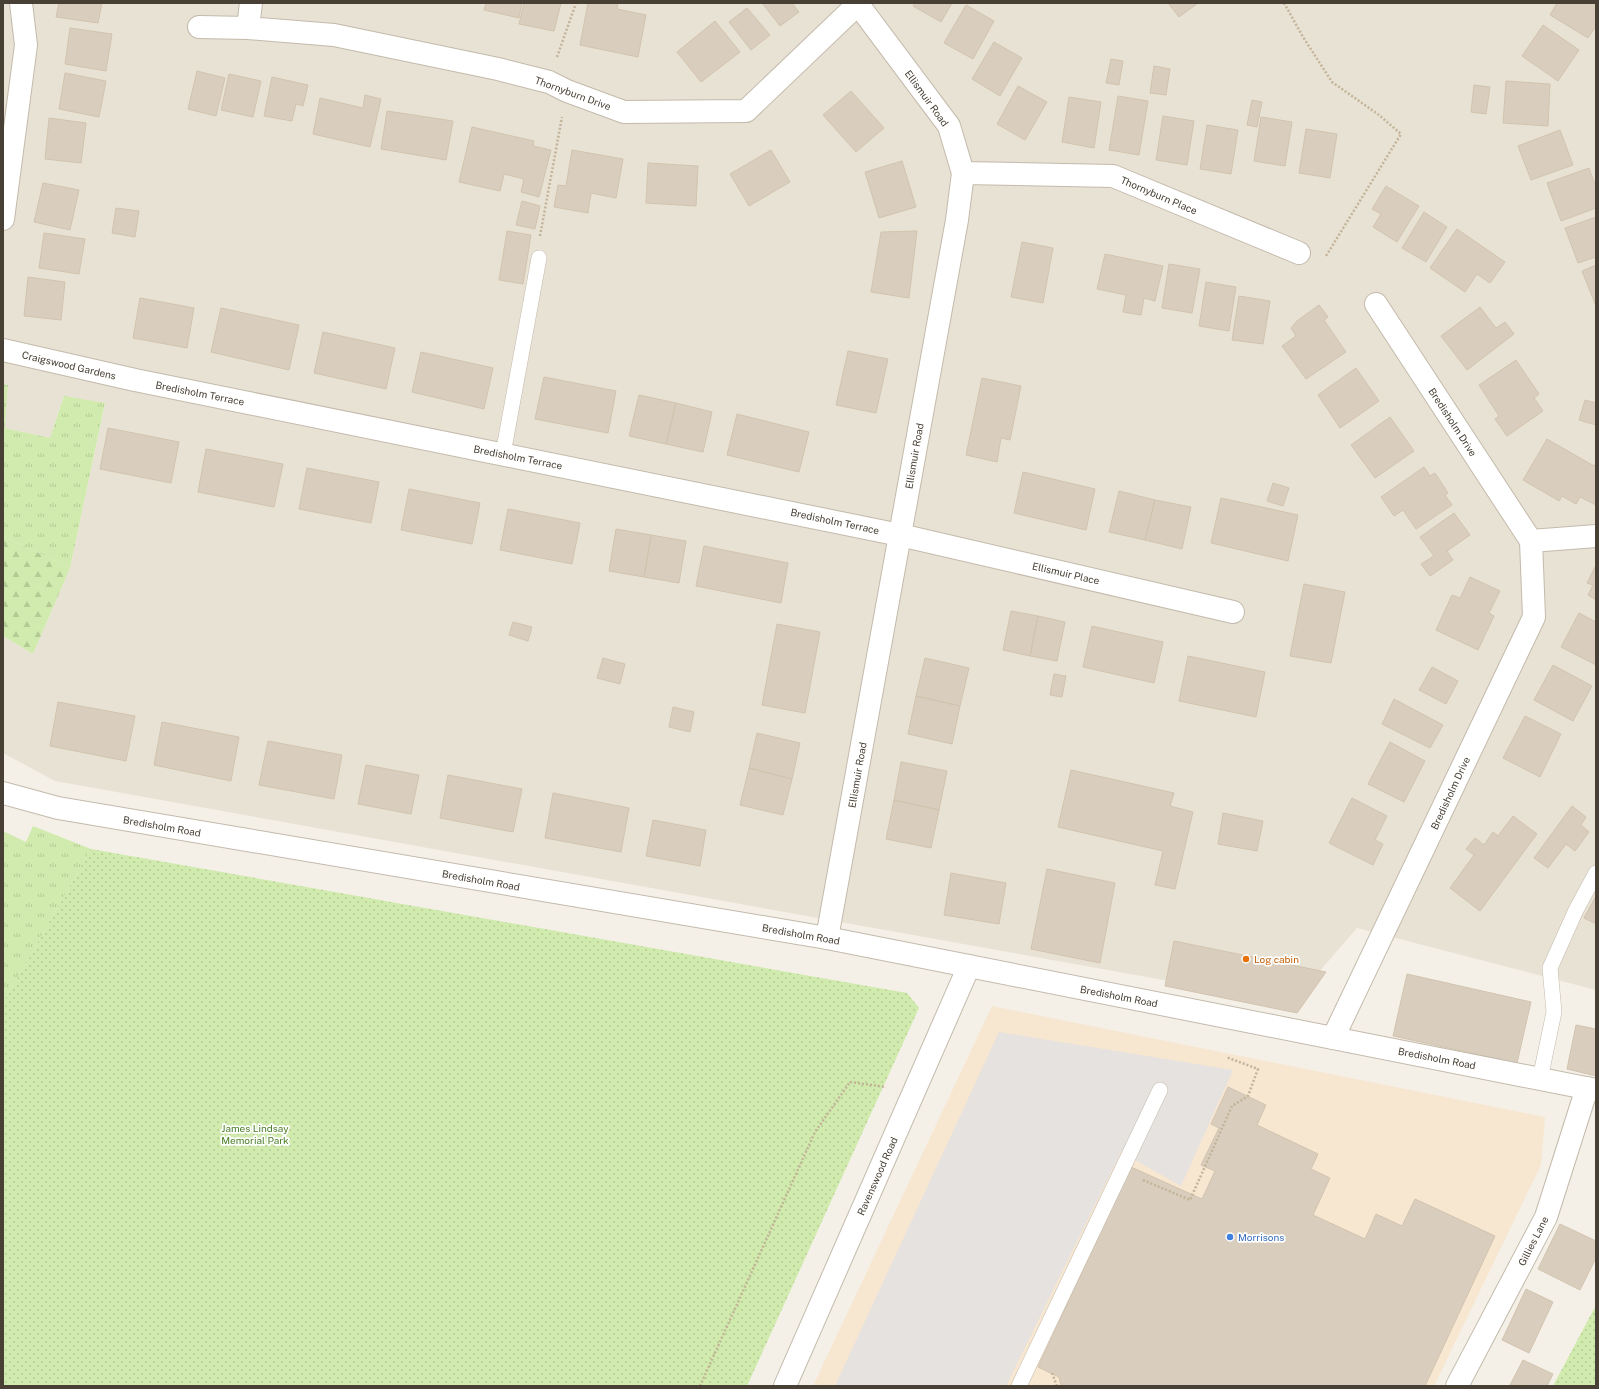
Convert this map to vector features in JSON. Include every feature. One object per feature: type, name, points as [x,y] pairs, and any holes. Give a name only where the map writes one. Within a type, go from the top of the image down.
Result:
[{"type":"street","points":[[3,219],[26,45],[21,3]]},
{"type":"street","points":[[248,28],[251,3]]},
{"type":"street","name":"Thornyburn Drive","points":[[199,27],[248,28],[334,35],[498,69],[558,86],[624,112],[746,111],[858,3]]},
{"type":"street","name":"Ellismuir Road","points":[[827,938],[957,220],[963,173],[949,126],[858,3]]},
{"type":"street","name":"Thornyburn Place","points":[[963,173],[1113,176],[1299,253]]},
{"type":"street","name":"Bredisholm Drive","points":[[1333,1038],[1534,617],[1531,541],[1376,304]]},
{"type":"street","name":"Craigswood Gardens","points":[[3,350],[135,380]]},
{"type":"street","name":"Bredisholm Terrace","points":[[135,380],[900,534]]},
{"type":"street","name":"Ellismuir Place","points":[[900,534],[1233,612]]},
{"type":"street","points":[[1531,541],[1596,536]]},
{"type":"street","name":"Bredisholm Road","points":[[3,793],[58,808],[827,938],[1591,1089]]},
{"type":"street","name":"Ravenswood Road","points":[[786,1386],[969,966]]},
{"type":"street","name":"Gillies Lane","points":[[1457,1386],[1546,1216],[1591,1089]]},
{"type":"lane","points":[[503,454],[539,258]]},
{"type":"lane","points":[[1540,1079],[1554,1012],[1550,968],[1576,910],[1596,873]]},
{"type":"lane","points":[[1019,1386],[1160,1090]]},
{"type":"path","points":[[539,258],[539,240],[558,86],[576,3]]},
{"type":"path","points":[[1284,3],[1303,37],[1332,82],[1379,115],[1401,134],[1322,262],[1299,253]]},
{"type":"path","points":[[1141,1179],[1190,1200],[1232,1106],[1248,1096],[1258,1069],[1226,1057]]},
{"type":"path","points":[[700,1386],[815,1132],[850,1082],[914,1091]]},
{"type":"path","points":[[1050,1368],[1057,1386]]},
{"type":"shaded area","points":[[3,3],[1596,3],[1596,990],[1357,928],[1292,1003],[55,781],[3,753],[3,636],[33,654],[70,568],[105,404],[64,396],[50,438],[5,428],[8,386],[3,384]]},
{"type":"shaded area","points":[[992,1006],[1545,1117],[1541,1165],[1434,1386],[813,1386]]},
{"type":"shaded area","points":[[999,1032],[1233,1070],[1181,1186],[1121,1152],[1006,1386],[835,1386]]},
{"type":"green space","points":[[3,384],[8,385],[5,428],[50,438],[64,396],[105,403],[70,568],[3,536]]},
{"type":"green space","points":[[3,536],[70,568],[33,654],[3,636]]},
{"type":"green space","points":[[33,826],[91,849],[3,1003],[3,831],[26,842]]},
{"type":"green space","name":"James Lindsay Memorial Park","points":[[91,849],[907,993],[919,1008],[747,1386],[3,1386],[3,1003]]},
{"type":"green space","points":[[1596,1305],[1596,1386],[1553,1386]]},
{"type":"building","points":[[59,3],[102,3],[98,23],[56,17]]},
{"type":"building","points":[[486,3],[522,3],[519,18],[484,10]]},
{"type":"building","points":[[524,3],[561,3],[554,31],[519,24]]},
{"type":"building","points":[[588,3],[618,3],[617,9],[646,15],[638,57],[580,45]]},
{"type":"building","points":[[762,3],[792,3],[799,12],[780,26]]},
{"type":"building","points":[[915,3],[952,3],[941,22],[913,6]]},
{"type":"building","points":[[1168,3],[1198,3],[1179,17]]},
{"type":"building","points":[[1557,3],[1596,3],[1596,26],[1588,38],[1550,15]]},
{"type":"building","points":[[966,5],[994,21],[973,59],[944,43]]},
{"type":"building","points":[[747,8],[770,35],[751,50],[729,22]]},
{"type":"building","points":[[715,21],[740,52],[701,82],[677,52]]},
{"type":"building","points":[[1543,25],[1579,50],[1558,81],[1522,56]]},
{"type":"building","points":[[70,28],[112,34],[106,71],[65,64]]},
{"type":"building","points":[[994,42],[1022,58],[1000,96],[972,79]]},
{"type":"building","points":[[1111,59],[1123,61],[1119,85],[1106,83]]},
{"type":"building","points":[[1154,66],[1170,69],[1166,95],[1150,93]]},
{"type":"building","points":[[197,71],[225,78],[216,116],[188,109]]},
{"type":"building","points":[[65,73],[106,81],[99,117],[59,109]]},
{"type":"building","points":[[229,74],[261,81],[253,117],[221,110]]},
{"type":"building","points":[[272,77],[308,85],[303,106],[296,104],[292,121],[264,116]]},
{"type":"building","points":[[1506,81],[1550,84],[1548,126],[1503,123]]},
{"type":"building","points":[[1474,85],[1490,87],[1486,114],[1471,112]]},
{"type":"building","points":[[1018,86],[1047,102],[1025,140],[997,124]]},
{"type":"building","points":[[851,91],[884,128],[856,152],[823,115]]},
{"type":"building","points":[[365,95],[381,99],[370,147],[313,134],[320,98],[363,108]]},
{"type":"building","points":[[1118,96],[1148,101],[1139,155],[1109,150]]},
{"type":"building","points":[[1069,97],[1101,102],[1094,148],[1062,142]]},
{"type":"building","points":[[1252,100],[1262,102],[1257,127],[1247,125]]},
{"type":"building","points":[[387,111],[453,121],[446,160],[381,149]]},
{"type":"building","points":[[1163,116],[1194,121],[1187,165],[1156,160]]},
{"type":"building","points":[[1261,117],[1292,122],[1285,166],[1254,161]]},
{"type":"building","points":[[49,118],[86,123],[81,163],[45,159]]},
{"type":"building","points":[[1207,125],[1238,130],[1231,174],[1200,169]]},
{"type":"building","points":[[472,127],[534,141],[533,146],[551,150],[539,197],[521,192],[524,179],[504,174],[500,191],[459,182]]},
{"type":"building","points":[[1306,129],[1337,134],[1330,178],[1299,173]]},
{"type":"building","points":[[1560,130],[1573,165],[1531,180],[1518,146]]},
{"type":"building","points":[[572,150],[623,159],[616,198],[591,193],[588,213],[554,207],[558,185],[566,186]]},
{"type":"building","points":[[771,150],[790,182],[749,206],[730,174]]},
{"type":"building","points":[[902,161],[916,207],[879,218],[865,172]]},
{"type":"building","points":[[648,163],[698,166],[696,206],[646,203]]},
{"type":"building","points":[[1589,168],[1596,187],[1596,208],[1561,221],[1547,183]]},
{"type":"building","points":[[43,183],[79,190],[70,230],[34,222]]},
{"type":"building","points":[[1386,186],[1419,206],[1397,242],[1373,227],[1381,214],[1372,209]]},
{"type":"building","points":[[522,201],[540,206],[535,229],[516,225]]},
{"type":"building","points":[[116,208],[139,211],[135,237],[112,233]]},
{"type":"building","points":[[1424,212],[1447,227],[1426,262],[1402,248]]},
{"type":"building","points":[[1596,217],[1596,257],[1578,263],[1565,228]]},
{"type":"building","points":[[1457,229],[1505,262],[1490,283],[1477,274],[1465,292],[1430,268]]},
{"type":"building","points":[[507,231],[531,235],[523,284],[499,280]]},
{"type":"building","points":[[917,231],[909,298],[871,292],[881,232]]},
{"type":"building","points":[[44,233],[85,239],[79,274],[39,268]]},
{"type":"building","points":[[1022,242],[1053,248],[1043,303],[1011,297]]},
{"type":"building","points":[[1105,254],[1163,266],[1155,301],[1144,298],[1141,315],[1123,312],[1126,295],[1097,289]]},
{"type":"building","points":[[1169,264],[1200,269],[1192,313],[1162,308]]},
{"type":"building","points":[[1596,265],[1596,306],[1582,271]]},
{"type":"building","points":[[28,277],[65,282],[61,320],[24,316]]},
{"type":"building","points":[[1206,282],[1236,287],[1229,331],[1199,326]]},
{"type":"building","points":[[1239,296],[1270,301],[1263,344],[1232,340]]},
{"type":"building","points":[[140,298],[194,308],[187,348],[133,338]]},
{"type":"building","points":[[1319,305],[1328,317],[1324,320],[1346,352],[1306,379],[1282,346],[1296,336],[1291,328],[1297,321]]},
{"type":"building","points":[[1480,307],[1496,328],[1505,322],[1514,334],[1467,370],[1441,336]]},
{"type":"building","points":[[221,308],[299,325],[289,370],[211,352]]},
{"type":"building","points":[[323,332],[395,348],[386,389],[314,373]]},
{"type":"building","points":[[848,351],[888,359],[876,413],[836,405]]},
{"type":"building","points":[[421,352],[493,368],[484,409],[412,392]]},
{"type":"building","points":[[1516,360],[1539,394],[1534,398],[1543,411],[1507,436],[1495,419],[1499,416],[1479,385]]},
{"type":"building","points":[[1356,368],[1379,401],[1340,428],[1318,395]]},
{"type":"building","points":[[544,377],[616,391],[608,433],[535,419]]},
{"type":"building","points":[[982,378],[1021,386],[1010,440],[1001,438],[997,462],[966,455]]},
{"type":"building","points":[[639,395],[676,403],[666,444],[629,436]]},
{"type":"building","points":[[1585,400],[1596,403],[1596,425],[1579,420]]},
{"type":"building","points":[[676,403],[712,412],[703,452],[666,444]]},
{"type":"building","points":[[737,414],[809,432],[799,472],[727,455]]},
{"type":"building","points":[[1390,417],[1414,451],[1375,478],[1351,445]]},
{"type":"building","points":[[108,428],[179,442],[171,483],[100,469]]},
{"type":"building","points":[[1547,439],[1594,466],[1596,462],[1596,505],[1580,497],[1576,504],[1562,496],[1559,501],[1523,480]]},
{"type":"building","points":[[206,449],[283,464],[274,507],[198,492]]},
{"type":"building","points":[[1424,467],[1430,476],[1435,473],[1448,493],[1445,495],[1452,505],[1416,529],[1403,510],[1394,516],[1381,497]]},
{"type":"building","points":[[307,468],[379,482],[371,523],[299,509]]},
{"type":"building","points":[[1023,472],[1095,489],[1086,530],[1014,513]]},
{"type":"building","points":[[1273,483],[1289,488],[1283,506],[1267,501]]},
{"type":"building","points":[[409,489],[480,503],[472,544],[401,530]]},
{"type":"building","points":[[1119,491],[1155,500],[1145,540],[1109,532]]},
{"type":"building","points":[[1221,498],[1298,515],[1288,561],[1211,543]]},
{"type":"building","points":[[1155,500],[1191,507],[1182,549],[1145,540]]},
{"type":"building","points":[[508,509],[580,523],[572,564],[500,550]]},
{"type":"building","points":[[1454,513],[1470,535],[1447,551],[1453,560],[1430,576],[1421,564],[1434,556],[1420,537]]},
{"type":"building","points":[[616,529],[651,535],[644,577],[609,571]]},
{"type":"building","points":[[651,535],[686,541],[679,583],[644,577]]},
{"type":"building","points":[[704,546],[788,563],[781,603],[696,586]]},
{"type":"building","points":[[1595,567],[1596,600],[1588,595],[1593,585],[1587,583]]},
{"type":"building","points":[[1470,577],[1500,591],[1489,613],[1494,616],[1478,650],[1436,630],[1452,595],[1460,598]]},
{"type":"building","points":[[1304,584],[1345,592],[1331,663],[1290,656]]},
{"type":"building","points":[[1011,611],[1038,616],[1030,656],[1003,650]]},
{"type":"building","points":[[1579,613],[1596,622],[1596,665],[1561,647]]},
{"type":"building","points":[[1038,616],[1065,622],[1057,661],[1030,656]]},
{"type":"building","points":[[513,622],[532,627],[528,641],[509,635]]},
{"type":"building","points":[[777,624],[820,632],[805,713],[762,705]]},
{"type":"building","points":[[1092,626],[1163,642],[1154,683],[1083,667]]},
{"type":"building","points":[[1188,656],[1265,672],[1256,717],[1179,701]]},
{"type":"building","points":[[603,658],[625,664],[620,684],[597,678]]},
{"type":"building","points":[[925,658],[969,668],[960,706],[916,696]]},
{"type":"building","points":[[1553,665],[1592,686],[1573,721],[1534,700]]},
{"type":"building","points":[[1432,667],[1458,681],[1446,704],[1419,690]]},
{"type":"building","points":[[1054,674],[1066,676],[1062,697],[1050,695]]},
{"type":"building","points":[[916,696],[960,706],[952,744],[908,734]]},
{"type":"building","points":[[1394,699],[1443,725],[1430,748],[1382,724]]},
{"type":"building","points":[[58,702],[135,716],[126,761],[50,746]]},
{"type":"building","points":[[673,707],[694,712],[690,732],[669,727]]},
{"type":"building","points":[[1525,716],[1561,734],[1540,777],[1503,758]]},
{"type":"building","points":[[162,722],[239,737],[231,781],[154,765]]},
{"type":"building","points":[[757,733],[800,743],[792,779],[749,768]]},
{"type":"building","points":[[268,741],[342,755],[334,799],[259,785]]},
{"type":"building","points":[[1390,742],[1425,761],[1404,802],[1368,784]]},
{"type":"building","points":[[901,762],[947,771],[939,810],[894,800]]},
{"type":"building","points":[[366,765],[419,775],[411,814],[358,804]]},
{"type":"building","points":[[749,768],[792,779],[783,815],[740,805]]},
{"type":"building","points":[[1071,770],[1174,793],[1170,806],[1193,812],[1175,889],[1155,885],[1163,851],[1058,827]]},
{"type":"building","points":[[448,775],[522,789],[513,832],[440,818]]},
{"type":"building","points":[[553,793],[629,808],[621,852],[545,838]]},
{"type":"building","points":[[1352,798],[1387,816],[1375,840],[1383,844],[1373,865],[1329,843]]},
{"type":"building","points":[[894,800],[939,810],[931,848],[886,839]]},
{"type":"building","points":[[1572,806],[1586,817],[1581,825],[1589,832],[1575,851],[1566,844],[1548,868],[1534,858]]},
{"type":"building","points":[[1223,813],[1263,821],[1257,851],[1218,844]]},
{"type":"building","points":[[1513,816],[1537,834],[1480,911],[1450,888],[1474,855],[1466,849],[1475,838],[1484,845],[1493,832],[1498,836]]},
{"type":"building","points":[[653,820],[706,830],[700,866],[646,856]]},
{"type":"building","points":[[1047,869],[1115,883],[1100,963],[1031,949]]},
{"type":"building","points":[[951,873],[1006,883],[999,924],[944,915]]},
{"type":"building","points":[[1596,896],[1596,924],[1584,918]]},
{"type":"building","points":[[1174,941],[1326,972],[1297,1013],[1165,986]]},
{"type":"building","points":[[1407,974],[1531,1002],[1517,1063],[1393,1036]]},
{"type":"building","points":[[1576,1025],[1596,1029],[1596,1076],[1567,1069]]},
{"type":"building","name":"Morrisons","points":[[1228,1087],[1266,1105],[1257,1125],[1318,1154],[1311,1169],[1330,1178],[1313,1215],[1365,1239],[1376,1214],[1402,1226],[1415,1199],[1495,1236],[1425,1386],[1061,1386],[1059,1377],[1038,1367],[1131,1167],[1202,1199],[1215,1171],[1201,1165],[1219,1128],[1211,1124]]},
{"type":"building","points":[[1560,1224],[1596,1241],[1596,1258],[1580,1290],[1538,1269]]},
{"type":"building","points":[[1526,1289],[1553,1302],[1529,1353],[1502,1340]]},
{"type":"building","points":[[1523,1360],[1553,1374],[1547,1386],[1510,1385]]},
{"type":"place","name":"Log cabin","points":[[1246,959]]},
{"type":"place","name":"Morrisons","points":[[1230,1237]]}]
